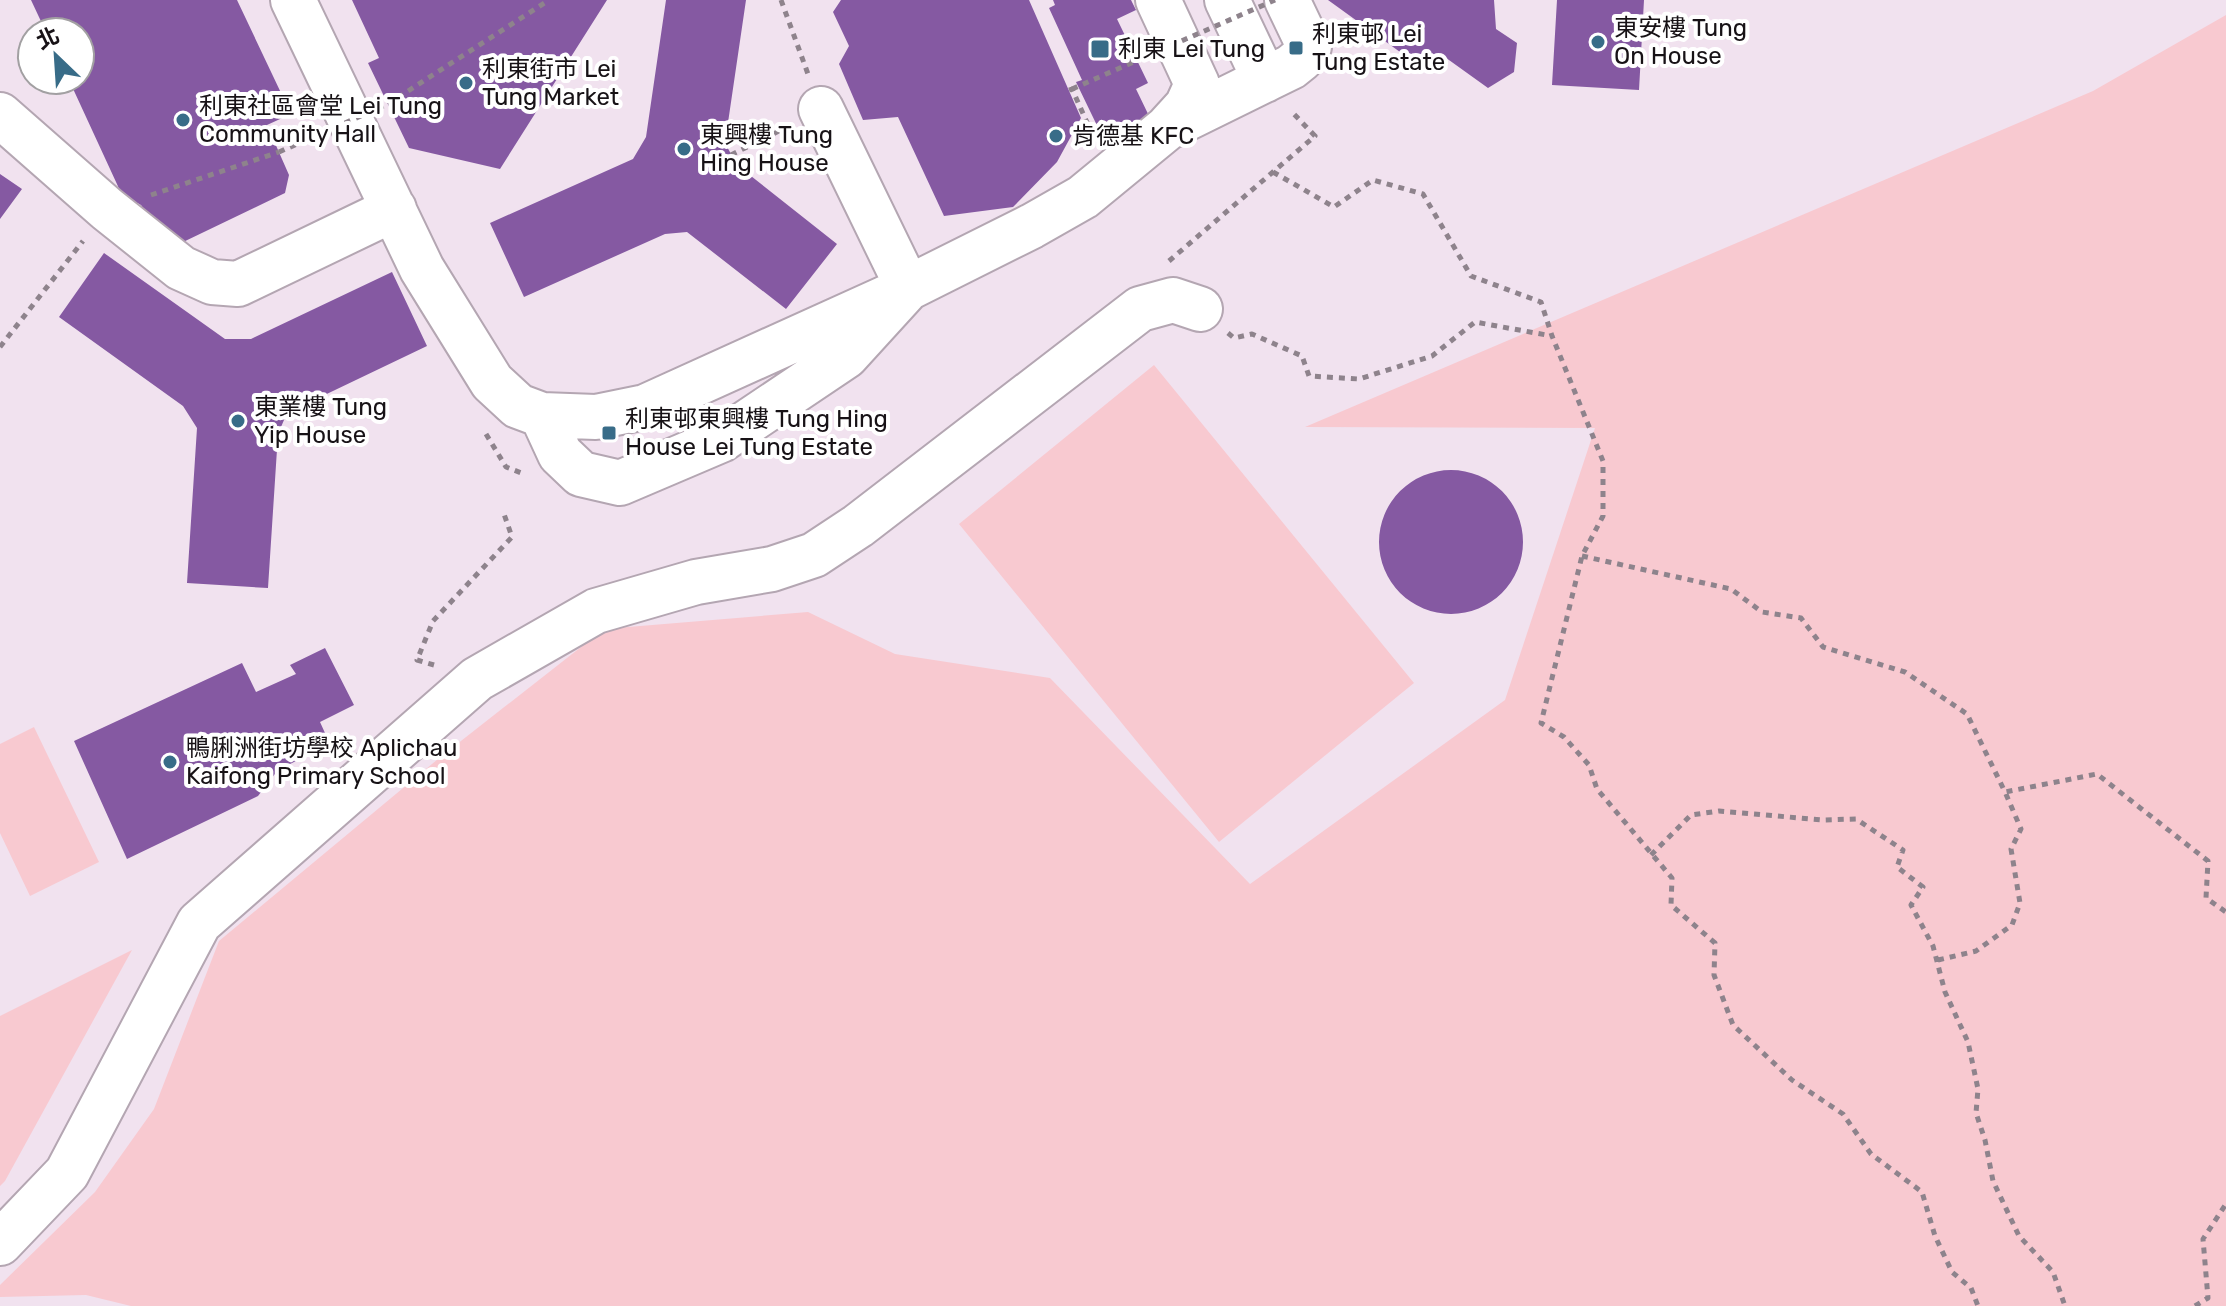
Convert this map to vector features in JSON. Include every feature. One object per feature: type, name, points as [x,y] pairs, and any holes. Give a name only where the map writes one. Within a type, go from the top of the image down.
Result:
[{"type":"street","points":[[293,0],[422,269],[492,382],[518,406],[542,415],[596,417],[637,410],[908,288],[1083,197],[1167,128],[1187,106],[1197,84],[1158,0]]},
{"type":"street","points":[[1191,0],[1270,87]]},
{"type":"street","points":[[1227,0],[1270,87]]},
{"type":"street","points":[[1259,0],[1270,87]]},
{"type":"street","points":[[1167,128],[1270,87],[1301,59],[1309,46],[1287,0]]},
{"type":"street","points":[[821,109],[908,288]]},
{"type":"street","points":[[0,115],[107,209],[181,268],[212,282],[238,284],[394,209]]},
{"type":"street","points":[[542,415],[560,454],[581,474],[620,483],[721,440],[846,356],[908,288]]},
{"type":"street","points":[[0,1243],[67,1173],[199,923],[477,679],[596,611],[696,582],[772,569],[814,555],[858,526],[1140,309],[1173,300],[1200,309]]},
{"type":"path","points":[[279,152],[388,104],[549,0]]},
{"type":"path","points":[[1100,151],[1071,90],[1275,0]]},
{"type":"path","points":[[1140,309],[1138,282],[1161,267],[1315,136],[1270,87]]},
{"type":"path","points":[[368,104],[374,117]]},
{"type":"path","points":[[1273,172],[1334,207],[1373,180],[1423,194],[1471,276],[1541,302],[1603,461],[1603,516],[1582,556],[1541,723],[1564,737],[1589,765],[1597,789],[1672,878],[1671,905],[1715,943],[1714,975],[1733,1025],[1792,1080],[1843,1114],[1871,1154],[1922,1192],[1935,1236],[1952,1272],[1971,1288],[1978,1306]]},
{"type":"path","points":[[1200,309],[1234,338],[1252,334],[1302,356],[1309,376],[1359,379],[1432,356],[1475,322],[1552,336]]},
{"type":"path","points":[[477,679],[417,660],[433,621],[512,537],[504,514]]},
{"type":"path","points":[[1582,556],[1731,589],[1762,612],[1801,618],[1823,647],[1905,672],[1967,714],[2021,829],[2011,849],[2020,903],[2012,925],[1976,951],[1938,960]]},
{"type":"path","points":[[2005,792],[2097,774],[2208,861],[2206,898],[2226,912]]},
{"type":"path","points":[[1651,855],[1691,815],[1719,811],[1823,820],[1856,819],[1903,850],[1897,867],[1923,887],[1911,905],[1938,960],[1945,992],[1968,1042],[1978,1089],[1976,1113],[1993,1181],[2019,1236],[2053,1272],[2065,1306]]},
{"type":"path","points":[[2195,1306],[2208,1298],[2203,1239],[2226,1204]]},
{"type":"shaded area","points":[[2226,15],[2226,1306],[131,1306],[86,1295],[0,1297],[0,1285],[95,1192],[154,1109],[219,941],[438,759],[604,629],[808,612],[895,654],[1050,678],[1250,884],[1505,700],[1595,428],[1305,427],[2093,91]]},
{"type":"shaded area","points":[[1154,365],[1414,683],[1219,842],[959,524]]},
{"type":"shaded area","points":[[34,727],[99,862],[30,896],[0,833],[0,744]]},
{"type":"shaded area","points":[[132,950],[5,1181],[0,1186],[0,1016]]},
{"type":"building","name":"利東社區會堂 Lei Tung Community Hall","points":[[31,0],[237,0],[291,114],[267,125],[289,175],[285,193],[179,244],[161,236],[141,205],[122,195],[76,96],[96,96],[96,16],[38,16]]},
{"type":"building","name":"利東街市 Lei Tung Market","points":[[352,0],[607,0],[500,169],[409,148],[368,63],[379,58]]},
{"type":"building","name":"東興樓 Tung Hing House","points":[[666,0],[746,0],[725,143],[737,165],[837,244],[786,309],[687,232],[665,234],[524,297],[490,223],[633,159],[646,137]]},
{"type":"building","points":[[841,0],[1029,0],[1081,118],[1057,162],[1013,207],[944,216],[898,117],[863,120],[839,64],[849,46],[833,12]]},
{"type":"building","name":"利東 Lei Tung","points":[[1053,0],[1131,0],[1136,10],[1117,19],[1148,83],[1136,89],[1150,118],[1104,140],[1076,82],[1082,80],[1049,8],[1055,5]]},
{"type":"building","points":[[1328,0],[1494,0],[1496,29],[1517,43],[1514,72],[1488,88],[1442,55],[1418,65]]},
{"type":"building","name":"東安樓 Tung On House","points":[[1557,0],[1644,0],[1639,90],[1552,85]]},
{"type":"building","points":[[0,174],[22,189],[0,219]]},
{"type":"building","name":"東業樓 Tung Yip House","points":[[104,253],[225,339],[251,339],[392,272],[427,346],[287,413],[278,434],[268,588],[187,583],[197,428],[183,406],[59,317]]},
{"type":"building","points":[[1451,470],[1478,476],[1502,491],[1517,515],[1523,542],[1517,569],[1502,593],[1478,608],[1451,614],[1424,608],[1400,593],[1385,569],[1379,542],[1385,515],[1400,491],[1424,476]]},
{"type":"building","points":[[325,648],[354,705],[320,722],[330,744],[278,770],[258,796],[127,859],[74,741],[242,663],[256,692],[296,674],[290,665]]},
{"type":"place","name":"東安樓 Tung On House","points":[[1598,42]]},
{"type":"place","name":"利東邨 Lei Tung Estate","points":[[1296,48]]},
{"type":"place","name":"利東 Lei Tung","points":[[1100,49]]},
{"type":"place","name":"利東街市 Lei Tung Market","points":[[466,83]]},
{"type":"place","name":"利東社區會堂 Lei Tung Community Hall","points":[[183,120]]},
{"type":"place","name":"肯德基 KFC","points":[[1056,136]]},
{"type":"place","name":"東興樓 Tung Hing House","points":[[684,149]]},
{"type":"place","name":"東業樓 Tung Yip House","points":[[238,421]]},
{"type":"place","name":"利東邨東興樓 Tung Hing House Lei Tung Estate","points":[[609,433]]},
{"type":"place","name":"鴨脷洲街坊學校 Aplichau Kaifong Primary School","points":[[170,762]]}]
